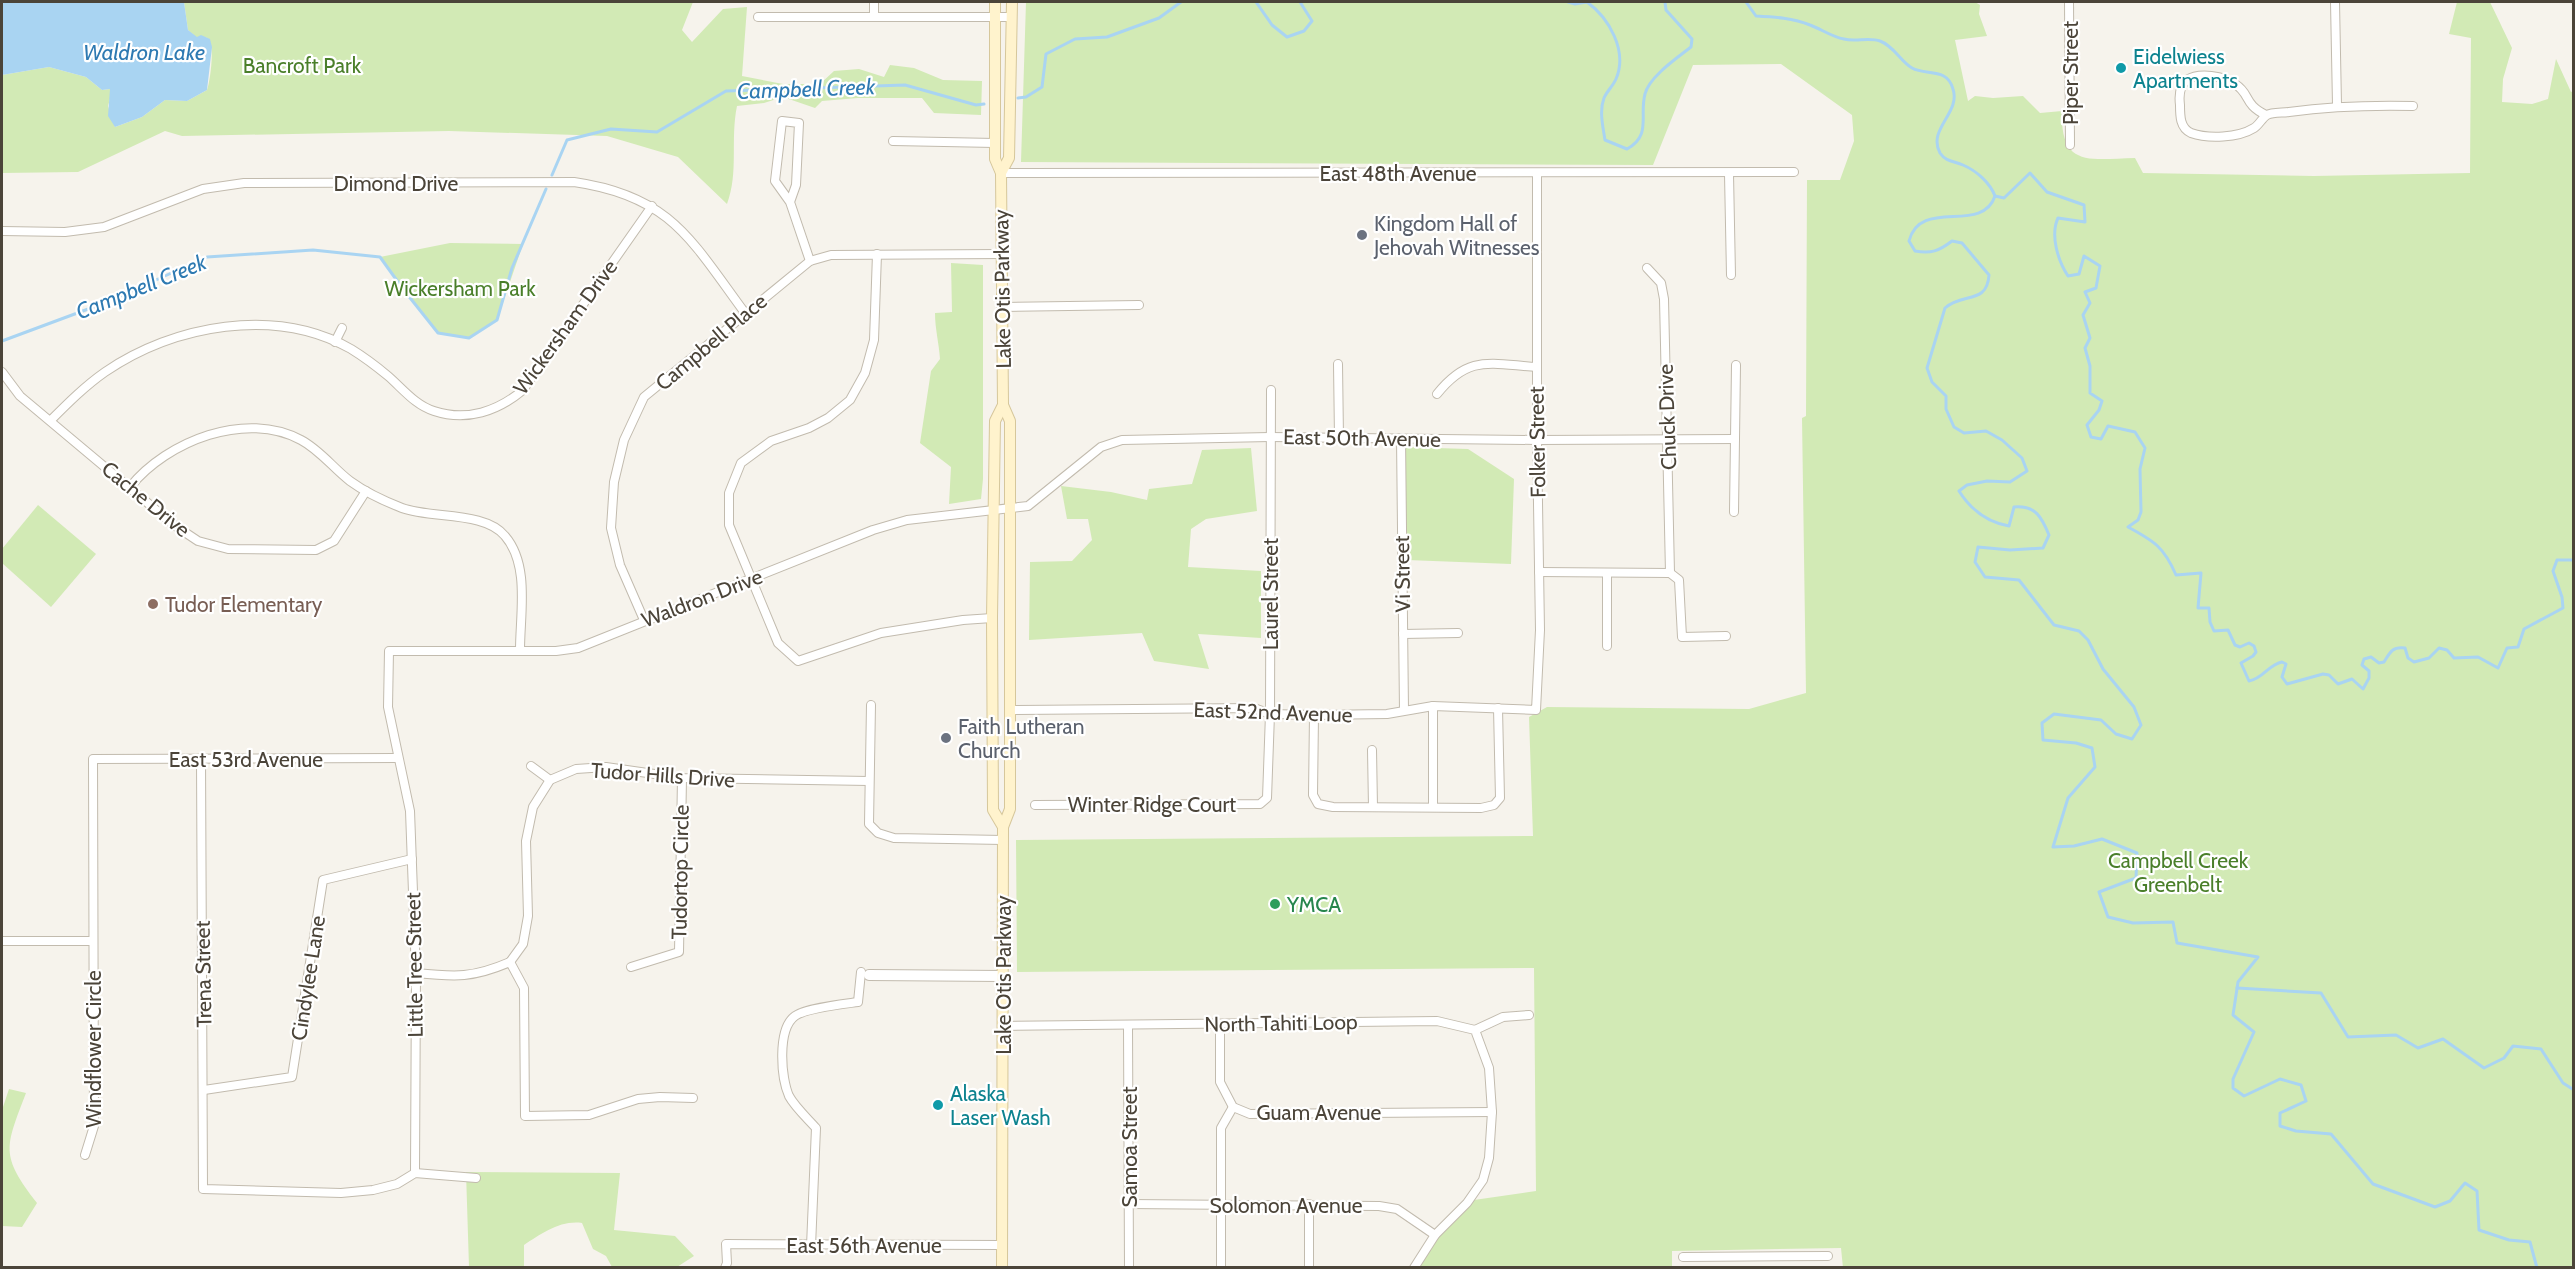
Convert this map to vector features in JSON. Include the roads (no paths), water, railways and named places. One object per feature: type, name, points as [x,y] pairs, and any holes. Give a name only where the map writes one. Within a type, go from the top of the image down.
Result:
[{"type":"main road","name":"Lake Otis Parkway","points":[[995,2],[995,159],[1001,173],[1003,405],[1010,421],[1010,809],[1003,827],[1002,1268]]},
{"type":"main road","name":"Lake Otis Parkway","points":[[1001,173],[1009,158],[1012,2]]},
{"type":"main road","name":"Lake Otis Parkway","points":[[1003,405],[995,421],[992,618],[993,810],[1003,827]]},
{"type":"street","points":[[874,2],[874,16]]},
{"type":"street","name":"Piper Street","points":[[2069,2],[2070,146]]},
{"type":"street","points":[[2336,2],[2337,105]]},
{"type":"street","points":[[758,17],[1012,17]]},
{"type":"street","points":[[2266,115],[2253,129],[2238,134],[2217,136],[2188,132],[2180,118],[2181,87],[2187,80],[2198,76],[2224,79],[2235,83],[2242,90],[2252,108],[2266,115],[2337,105],[2413,106]]},
{"type":"street","points":[[790,202],[796,185],[799,123],[782,121],[776,181],[790,202],[810,261]]},
{"type":"street","points":[[893,141],[995,143]]},
{"type":"street","name":"East 48th Avenue","points":[[1001,173],[1729,174],[1794,172]]},
{"type":"street","name":"Folker Street","points":[[1536,710],[1540,630],[1537,173]]},
{"type":"street","points":[[1729,174],[1731,275]]},
{"type":"street","name":"Dimond Drive","points":[[2,231],[65,232],[104,226],[203,189],[244,183],[574,182],[626,194],[652,206],[674,222],[694,244],[745,313]]},
{"type":"street","name":"Wickersham Drive","points":[[51,420],[82,389],[138,352],[178,337],[217,328],[274,326],[312,334],[335,342],[370,361],[408,396],[433,411],[460,415],[482,413],[500,406],[523,390],[652,206]]},
{"type":"street","points":[[877,254],[874,340],[865,373],[850,399],[828,418],[809,428],[771,441],[741,463],[729,493],[729,525],[753,578],[778,643],[798,661],[881,633],[963,620],[992,618]]},
{"type":"street","name":"Campbell Place","points":[[644,620],[620,564],[611,528],[614,482],[624,440],[644,397],[810,261],[831,255],[1002,254]]},
{"type":"street","name":"Chuck Drive","points":[[1647,267],[1661,283],[1664,299],[1669,439],[1670,573]]},
{"type":"street","points":[[1003,307],[1139,305]]},
{"type":"street","points":[[335,342],[342,328]]},
{"type":"street","points":[[1437,394],[1451,377],[1470,366],[1484,363],[1537,367]]},
{"type":"street","points":[[1338,364],[1340,438]]},
{"type":"street","points":[[1734,512],[1736,366]]},
{"type":"street","name":"Cache Drive","points":[[2,372],[20,396],[174,525],[198,541],[241,550],[303,550],[326,546],[341,532],[366,491]]},
{"type":"street","name":"Laurel Street","points":[[1267,798],[1270,714],[1271,390]]},
{"type":"street","points":[[130,487],[145,470],[185,444],[218,433],[264,429],[288,434],[311,446],[349,480],[366,491],[415,512],[476,519],[497,528],[509,540],[519,564],[520,650]]},
{"type":"street","name":"East 50th Avenue","points":[[1010,510],[1028,506],[1101,447],[1122,440],[1270,437],[1537,440],[1735,439]]},
{"type":"street","name":"Vi Street","points":[[1401,438],[1404,710]]},
{"type":"street","name":"Waldron Drive","points":[[389,651],[578,648],[644,620],[873,531],[907,520],[1010,510]]},
{"type":"street","points":[[497,528],[504,519]]},
{"type":"street","points":[[1539,572],[1670,573],[1679,580],[1682,637],[1726,636]]},
{"type":"street","points":[[1607,573],[1607,646]]},
{"type":"street","points":[[1403,634],[1458,633]]},
{"type":"street","name":"Little Tree Street","points":[[389,651],[388,707],[398,758],[406,783],[410,811],[416,973],[415,1173]]},
{"type":"street","points":[[871,705],[869,824],[878,833],[896,838],[1004,840]]},
{"type":"street","points":[[1432,706],[1433,807]]},
{"type":"street","name":"East 52nd Avenue","points":[[1010,710],[1254,708],[1270,714],[1314,715],[1387,714],[1432,706],[1536,710]]},
{"type":"street","points":[[1314,715],[1313,795],[1318,804],[1333,807],[1481,808],[1494,805],[1500,798],[1498,708]]},
{"type":"street","points":[[1372,750],[1373,807]]},
{"type":"street","name":"East 53rd Avenue","points":[[93,759],[398,758]]},
{"type":"street","name":"Windflower Circle","points":[[85,1155],[94,1126],[93,759]]},
{"type":"street","name":"Trena Street","points":[[201,759],[203,1189],[341,1193],[397,1184],[415,1173]]},
{"type":"street","points":[[416,973],[452,977],[484,973],[510,962],[523,944],[528,916],[526,841],[532,807],[550,780],[531,766]]},
{"type":"street","name":"Tudor Hills Drive","points":[[550,780],[576,769],[606,767],[682,778],[870,782]]},
{"type":"street","name":"Tudortop Circle","points":[[631,967],[679,952],[682,778]]},
{"type":"street","name":"Winter Ridge Court","points":[[1035,805],[1260,804],[1267,798]]},
{"type":"street","name":"Cindylee Lane","points":[[204,1090],[292,1077],[323,880],[412,859]]},
{"type":"street","points":[[2,941],[93,941]]},
{"type":"street","points":[[510,962],[524,988],[525,1116],[589,1115],[638,1100],[660,1097],[693,1098]]},
{"type":"street","points":[[811,1246],[816,1128],[790,1098],[784,1081],[783,1033],[795,1016],[820,1008],[858,1002],[865,974],[1002,976]]},
{"type":"street","points":[[1414,1268],[1435,1235],[1467,1203],[1483,1179],[1489,1158],[1492,1112],[1489,1068],[1475,1030],[1503,1017],[1529,1015]]},
{"type":"street","name":"North Tahiti Loop","points":[[1002,1026],[1437,1021],[1475,1030]]},
{"type":"street","name":"Guam Avenue","points":[[1220,1024],[1220,1082],[1233,1107],[1250,1114],[1492,1112]]},
{"type":"street","name":"Samoa Street","points":[[1128,1026],[1129,1268]]},
{"type":"street","points":[[1221,1268],[1221,1128],[1233,1107]]},
{"type":"street","points":[[415,1173],[476,1178]]},
{"type":"street","name":"Solomon Avenue","points":[[1129,1204],[1379,1206],[1397,1209],[1435,1235]]},
{"type":"street","points":[[1309,1204],[1309,1268]]},
{"type":"street","name":"East 56th Avenue","points":[[728,1266],[726,1244],[1002,1245]]},
{"type":"street","points":[[1683,1257],[1828,1256]]},
{"type":"street","points":[[1755,1257],[1755,1268]]},
{"type":"water","name":"Waldron Lake","points":[[2,2],[184,2],[188,30],[197,37],[201,35],[210,39],[212,47],[207,90],[187,101],[165,100],[142,117],[115,127],[108,116],[110,89],[102,90],[86,77],[49,67],[2,75]]},
{"type":"waterway","name":"Campbell Creek","points":[[1018,98],[1026,97],[1042,87],[1046,54],[1075,39],[1107,37],[1159,18],[1181,2]]},
{"type":"waterway","name":"Campbell Creek","points":[[1256,2],[1272,25],[1287,37],[1304,31],[1312,21],[1300,2]]},
{"type":"waterway","name":"Campbell Creek","points":[[1568,2],[1575,4],[1587,2]]},
{"type":"waterway","name":"Campbell Creek","points":[[1587,2],[1609,26],[1620,57],[1616,79],[1605,95],[1602,108],[1605,140],[1627,149],[1640,138],[1645,94],[1652,81],[1664,68],[1691,47],[1692,39],[1666,10],[1665,2]]},
{"type":"waterway","name":"Campbell Creek","points":[[1746,2],[1756,16],[1797,21],[1844,39],[1880,41],[1889,46],[1912,68],[1936,73],[1946,78],[1953,89],[1954,98],[1953,106],[1938,136],[1937,144],[1940,153],[1948,160],[1963,165],[1978,174],[1995,196]]},
{"type":"waterway","name":"Campbell Creek","points":[[552,175],[567,140],[611,129],[657,132],[726,91],[905,85],[976,105],[984,104]]},
{"type":"waterway","points":[[1995,196],[2004,198],[2030,173],[2047,192],[2084,205],[2085,222],[2058,218],[2055,240],[2058,256],[2068,276],[2079,274],[2084,256],[2100,266],[2096,288],[2085,292],[2090,303],[2083,315],[2090,338],[2085,348],[2090,366],[2090,393],[2102,401],[2099,410],[2087,425],[2091,437],[2101,439],[2108,426],[2135,432],[2145,448],[2140,469],[2141,512],[2138,520],[2128,527],[2157,546],[2176,575],[2201,573],[2198,608],[2209,608],[2210,622],[2214,631],[2228,630],[2235,645],[2240,647],[2249,643],[2254,646],[2256,652],[2253,656],[2241,663],[2249,681],[2282,662],[2286,664],[2282,677],[2287,684],[2323,674],[2329,675],[2338,684],[2352,679],[2363,689],[2369,678],[2369,671],[2362,665],[2364,659],[2371,657],[2379,663],[2384,662],[2392,650],[2398,648],[2405,648],[2408,658],[2414,662],[2429,658],[2439,648],[2447,650],[2454,658],[2478,657],[2498,668],[2507,648],[2518,647],[2524,629],[2563,608],[2562,597],[2553,571],[2557,560],[2574,560]]},
{"type":"waterway","name":"Campbell Creek","points":[[2,341],[107,302],[207,257],[313,250],[380,257],[438,333],[469,338],[497,320],[512,268],[546,189]]},
{"type":"waterway","points":[[1995,196],[1988,207],[1978,213],[1925,221],[1915,228],[1909,241],[1915,251],[1926,252],[1939,249],[1952,241],[1962,243],[1989,275],[1984,291],[1945,308],[1927,368],[1932,382],[1946,396],[1946,409],[1954,427],[1964,433],[1986,431],[2002,440],[2022,458],[2027,471],[2010,482],[1987,481],[1967,485],[1959,491],[1969,504],[1993,522],[2009,526],[2014,507],[2033,510],[2041,518],[2049,535],[2043,548],[2010,550],[1978,547],[1975,562],[1985,577],[2019,580],[2054,625],[2079,631],[2088,640],[2103,669],[2134,707],[2141,725],[2132,739],[2116,734],[2101,720],[2054,714],[2042,723],[2043,740],[2076,743],[2092,748],[2095,767],[2068,798],[2053,847],[2074,846],[2102,839],[2137,853],[2136,878],[2099,892],[2108,917],[2133,923],[2173,922],[2177,943],[2258,957],[2238,982],[2233,1015],[2254,1032],[2233,1079],[2233,1088],[2244,1096],[2280,1079],[2301,1085],[2306,1101],[2280,1113],[2280,1126],[2296,1131],[2331,1134],[2373,1184],[2435,1207],[2450,1201],[2465,1183],[2477,1191],[2479,1230],[2509,1240],[2530,1242],[2537,1268]]},
{"type":"waterway","points":[[2237,988],[2321,993],[2348,1037],[2396,1035],[2418,1048],[2443,1039],[2484,1068],[2504,1058],[2513,1046],[2541,1049],[2563,1083],[2574,1090]]},
{"type":"place","name":"Eidelwiess Apartments","points":[[2121,68]]},
{"type":"place","name":"Kingdom Hall of Jehovah Witnesses","points":[[1362,235]]},
{"type":"place","name":"Tudor Elementary","points":[[153,604]]},
{"type":"place","name":"Faith Lutheran Church","points":[[946,738]]},
{"type":"place","name":"YMCA","points":[[1275,904]]},
{"type":"place","name":"Alaska Laser Wash","points":[[938,1105]]},
{"type":"park label","name":"Bancroft Park","points":[[302,65]]},
{"type":"park label","name":"Wickersham Park","points":[[460,288]]},
{"type":"park label","name":"Campbell Creek Greenbelt","points":[[2178,872]]}]
